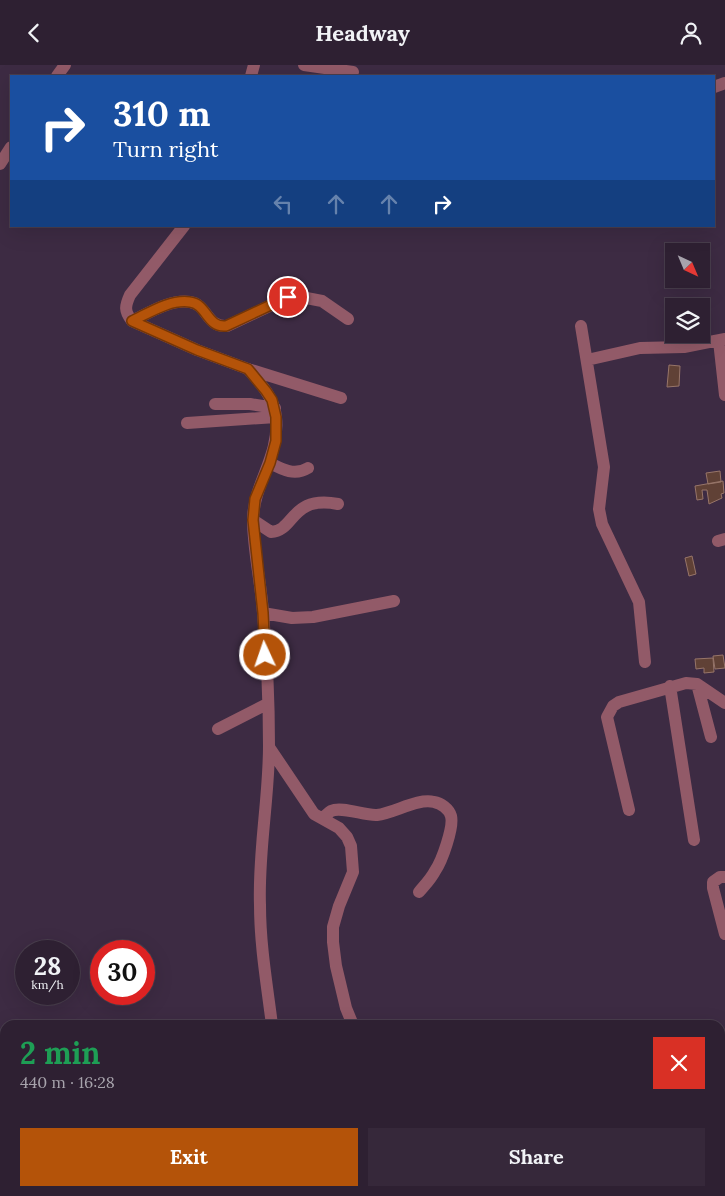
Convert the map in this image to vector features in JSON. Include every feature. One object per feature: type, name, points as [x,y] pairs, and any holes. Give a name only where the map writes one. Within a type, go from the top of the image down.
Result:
[{"type":"street","points":[[304,65],[353,72]]},
{"type":"street","points":[[0,164],[10,149]]},
{"type":"street","points":[[183,227],[130,295],[125,307],[126,314],[132,321],[197,350],[248,369],[341,398]]},
{"type":"street","points":[[132,321],[168,305],[192,301],[202,309],[214,324],[221,327],[296,296],[322,301],[348,319]]},
{"type":"street","points":[[581,326],[604,467],[599,509],[602,524],[639,602],[646,662]]},
{"type":"street","points":[[586,360],[640,348],[684,347],[722,340],[725,395]]},
{"type":"street","points":[[248,369],[266,391],[275,413],[276,441],[270,463],[255,499],[253,520],[263,613],[269,747],[259,903],[262,954],[271,1020]]},
{"type":"street","points":[[215,404],[250,404],[275,413]]},
{"type":"street","points":[[187,423],[275,413]]},
{"type":"street","points":[[270,463],[292,472],[302,472],[308,468]]},
{"type":"street","points":[[253,520],[274,533],[280,530],[296,512],[308,505],[319,501],[338,504]]},
{"type":"street","points":[[263,613],[292,618],[313,617],[394,601]]},
{"type":"street","points":[[628,810],[607,717],[613,706],[619,702],[686,683],[697,684],[725,703]]},
{"type":"street","points":[[697,684],[711,737]]},
{"type":"street","points":[[670,686],[694,840]]},
{"type":"street","points":[[218,729],[267,704]]},
{"type":"street","points":[[269,747],[314,814],[339,828],[348,837],[351,846],[354,871],[339,905],[333,927],[333,942],[342,991],[351,1020]]},
{"type":"street","points":[[322,818],[338,809],[378,815],[424,802],[432,801],[441,804],[451,817],[446,847],[435,872],[419,893]]},
{"type":"street","points":[[725,877],[717,878],[713,882],[725,934]]},
{"type":"building","points":[[668,343],[683,343],[683,346],[669,347]]},
{"type":"building","points":[[669,365],[680,366],[679,386],[667,387]]},
{"type":"building","points":[[720,471],[721,482],[708,484],[706,473]]},
{"type":"building","points":[[723,481],[724,493],[721,494],[722,498],[709,504],[707,490],[702,490],[703,499],[697,500],[695,486]]},
{"type":"building","points":[[692,556],[696,574],[689,576],[685,558]]},
{"type":"building","points":[[723,655],[725,668],[715,669],[713,656]]},
{"type":"building","points":[[713,658],[714,672],[704,673],[704,668],[696,669],[695,659]]},
{"type":"route","points":[[265,655],[263,613],[253,520],[255,499],[270,463],[276,441],[276,417],[272,400],[248,369],[197,350],[132,321],[168,305],[192,301],[202,309],[214,324],[221,327],[288,297]]}]
